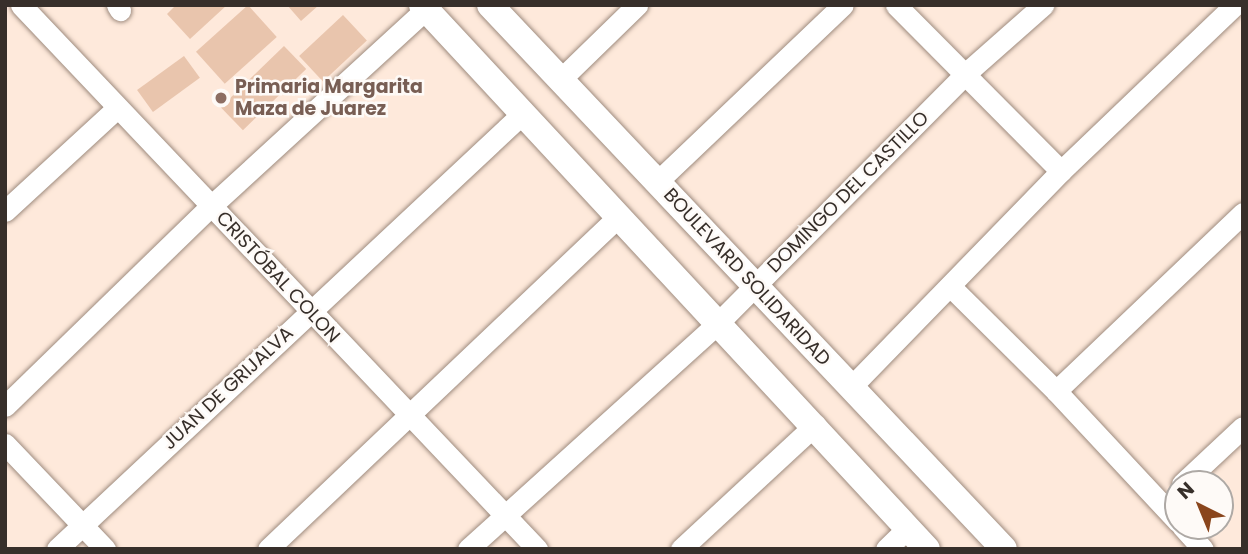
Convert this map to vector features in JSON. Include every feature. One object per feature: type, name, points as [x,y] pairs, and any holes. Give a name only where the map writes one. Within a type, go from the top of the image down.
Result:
[{"type":"main road","name":"BOULEVARD SOLIDARIDAD","points":[[490,5],[562,78],[1003,549]]},
{"type":"main road","points":[[424,7],[816,425],[927,549]]},
{"type":"street","points":[[5,17],[19,5]]},
{"type":"street","name":"CRISTÓBAL COLON","points":[[19,5],[537,549]]},
{"type":"street","points":[[562,78],[637,5]]},
{"type":"street","points":[[657,181],[843,5]]},
{"type":"street","points":[[896,5],[1061,171]]},
{"type":"street","name":"DOMINGO DEL CASTILLO","points":[[468,549],[719,322],[964,75],[1042,5]]},
{"type":"street","points":[[850,388],[1061,171],[1235,5]]},
{"type":"street","points":[[5,406],[211,206],[424,7]]},
{"type":"street","points":[[5,211],[117,108]]},
{"type":"street","name":"JUAN DE GRIJALVA","points":[[57,549],[522,114]]},
{"type":"street","points":[[1056,391],[1243,213]]},
{"type":"street","points":[[268,549],[619,216]]},
{"type":"street","points":[[950,286],[1056,391],[1164,507]]},
{"type":"street","points":[[681,549],[816,425]]},
{"type":"street","points":[[1197,470],[1243,426]]},
{"type":"street","points":[[5,444],[106,549]]},
{"type":"street","points":[[1161,504],[1164,501]]},
{"type":"street","points":[[886,549],[908,528]]},
{"type":"building","points":[[176,5],[227,5],[190,39],[167,14]]},
{"type":"building","points":[[248,5],[277,37],[225,84],[196,52]]},
{"type":"building","points":[[287,5],[319,5],[301,21]]},
{"type":"building","points":[[343,15],[367,41],[323,82],[299,56]]},
{"type":"building","points":[[284,46],[306,69],[243,130],[221,107]]},
{"type":"building","points":[[184,56],[200,78],[153,112],[137,90]]},
{"type":"place","name":"Primaria Margarita Maza de Juarez","points":[[221,98]]}]
